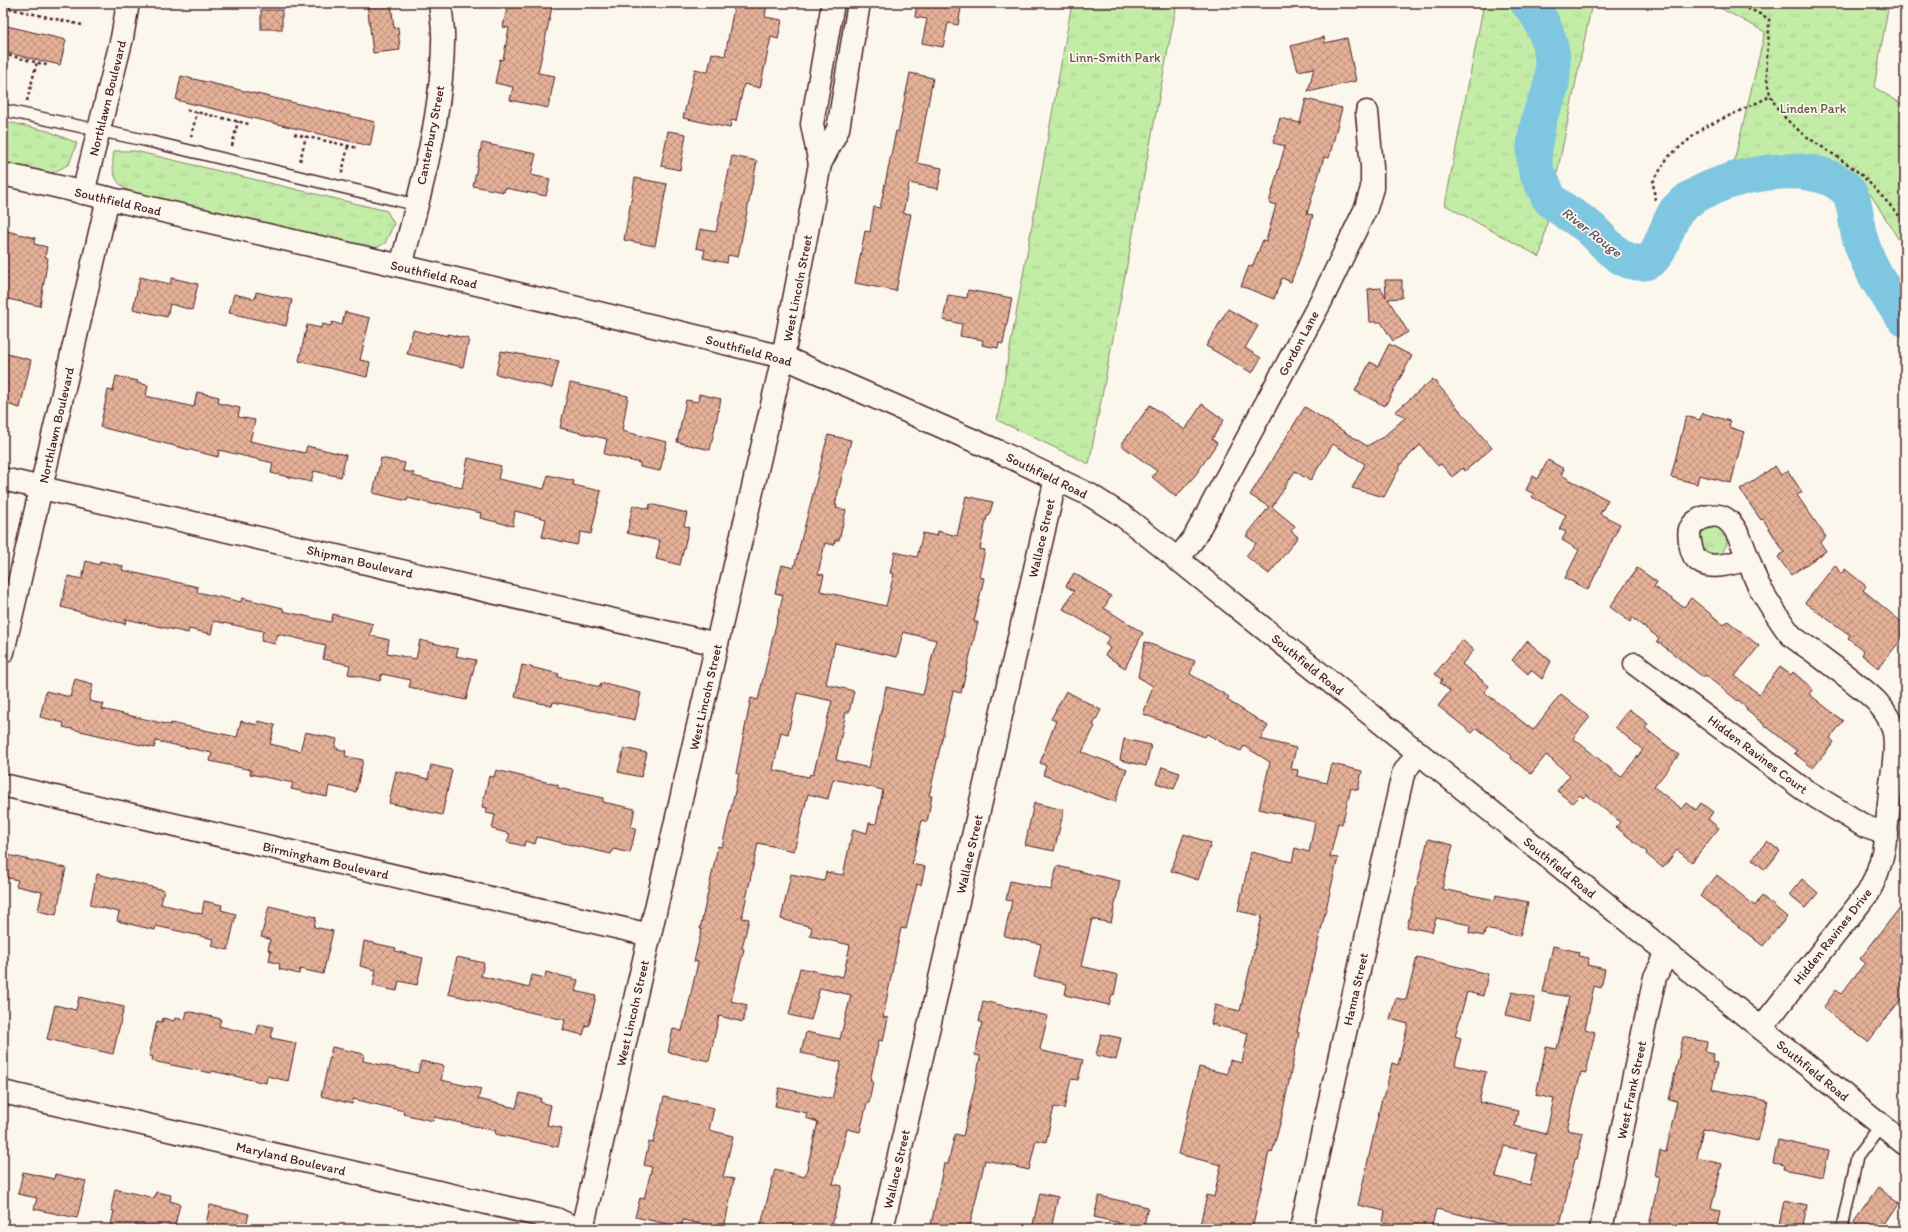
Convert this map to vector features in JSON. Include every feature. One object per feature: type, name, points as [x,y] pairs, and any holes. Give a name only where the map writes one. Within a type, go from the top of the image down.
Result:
[{"type":"street","name":"Northlawn Boulevard","points":[[83,193],[122,38],[128,3]]},
{"type":"street","name":"Canterbury Street","points":[[401,266],[427,161],[440,86],[444,40],[440,3]]},
{"type":"street","name":"West Lincoln Street","points":[[820,164],[812,124],[833,3]]},
{"type":"street","name":"West Lincoln Street","points":[[582,1229],[783,357],[820,164],[838,129],[859,3]]},
{"type":"street","points":[[828,30],[854,36]]},
{"type":"street","name":"Gordon Lane","points":[[1177,560],[1194,538],[1202,524],[1322,299],[1366,208],[1372,188],[1372,167],[1367,112]]},
{"type":"street","name":"Southfield Road","points":[[3,174],[401,266],[783,357],[894,404],[1090,495],[1123,516],[1905,1144]]},
{"type":"street","name":"Northlawn Boulevard","points":[[3,652],[108,198]]},
{"type":"street","name":"Wallace Street","points":[[882,1229],[1056,478]]},
{"type":"street","name":"Shipman Boulevard","points":[[3,479],[717,644]]},
{"type":"street","name":"Hidden Ravines Drive","points":[[1747,559],[1758,584],[1791,635],[1877,702],[1890,719],[1900,751],[1882,864],[1868,893],[1761,1028]]},
{"type":"street","name":"Hidden Ravines Court","points":[[1635,664],[1803,789],[1866,827],[1886,834]]},
{"type":"street","name":"Hanna Street","points":[[1301,1229],[1404,774],[1418,752]]},
{"type":"street","name":"Birmingham Boulevard","points":[[3,785],[650,935]]},
{"type":"street","name":"West Frank Street","points":[[1601,1229],[1655,977],[1667,953]]},
{"type":"street","name":"Maryland Boulevard","points":[[3,1092],[556,1219],[577,1229]]},
{"type":"lane","points":[[3,110],[417,205]]},
{"type":"lane","points":[[1842,1229],[1857,1157],[1881,1125]]},
{"type":"path","points":[[1730,3],[1754,11],[1769,20],[1768,82],[1771,96],[1790,124],[1858,172],[1871,183],[1905,222]]},
{"type":"path","points":[[3,7],[82,25]]},
{"type":"path","points":[[3,54],[47,65]]},
{"type":"path","points":[[24,114],[37,62]]},
{"type":"path","points":[[1655,200],[1653,182],[1668,157],[1703,128],[1771,96]]},
{"type":"path","points":[[187,110],[249,124]]},
{"type":"path","points":[[190,140],[197,112]]},
{"type":"path","points":[[231,149],[238,121]]},
{"type":"path","points":[[294,134],[358,148]]},
{"type":"path","points":[[299,165],[306,136]]},
{"type":"path","points":[[341,174],[348,146]]},
{"type":"green space","name":"Linn-Smith Park","points":[[1072,3],[1177,3],[1089,464],[997,420]]},
{"type":"green space","points":[[1484,3],[1592,3],[1540,257],[1445,205]]},
{"type":"green space","name":"Linden Park","points":[[1711,3],[1889,3],[1874,87],[1905,106],[1905,250],[1871,195],[1843,182],[1809,173],[1778,171],[1753,173],[1728,187],[1765,32]]},
{"type":"green space","points":[[3,121],[48,131],[77,143],[69,164],[53,173],[42,173],[3,164]]},
{"type":"green space","points":[[114,151],[135,151],[387,211],[394,224],[385,243],[374,249],[129,191],[119,183],[114,174]]},
{"type":"green space","points":[[1713,527],[1723,531],[1727,541],[1723,551],[1713,555],[1703,551],[1699,541],[1703,531]]},
{"type":"building","points":[[367,3],[391,3],[394,28],[398,27],[400,50],[373,53]]},
{"type":"building","points":[[508,3],[534,3],[552,7],[538,73],[555,76],[548,108],[510,100],[513,87],[495,83],[500,59],[503,60],[509,28],[503,27]]},
{"type":"building","points":[[740,3],[767,3],[765,17],[782,20],[778,39],[771,37],[760,88],[744,84],[736,121],[731,120],[730,128],[683,118],[695,69],[708,72],[712,53],[725,56],[734,7],[739,8]]},
{"type":"building","points":[[917,3],[962,3],[958,25],[948,23],[943,47],[922,43],[927,19],[915,17]]},
{"type":"building","points":[[261,10],[282,10],[282,29],[261,29]]},
{"type":"building","points":[[3,25],[66,40],[60,65],[3,52]]},
{"type":"building","points":[[1324,37],[1325,43],[1347,38],[1356,81],[1308,92],[1314,68],[1298,71],[1291,46]]},
{"type":"building","points":[[910,73],[933,78],[917,163],[942,168],[938,189],[909,183],[903,213],[911,214],[896,291],[855,283],[865,231],[870,232],[874,207],[880,208]]},
{"type":"building","points":[[181,76],[375,122],[370,146],[176,100]]},
{"type":"building","points":[[1306,99],[1342,108],[1329,158],[1324,157],[1307,214],[1313,215],[1304,247],[1291,282],[1282,278],[1274,299],[1241,286],[1249,266],[1252,267],[1263,240],[1266,241],[1276,205],[1269,203],[1285,146],[1273,143],[1280,118],[1300,123]]},
{"type":"building","points":[[668,131],[686,134],[680,170],[661,166]]},
{"type":"building","points":[[482,143],[536,154],[531,175],[550,179],[546,196],[505,188],[504,192],[473,186]]},
{"type":"building","points":[[732,156],[757,161],[738,257],[728,255],[727,263],[703,258],[705,250],[696,248],[700,229],[716,232]]},
{"type":"building","points":[[635,178],[667,184],[655,246],[624,240]]},
{"type":"building","points":[[3,230],[35,238],[34,244],[47,247],[45,257],[48,258],[40,306],[3,298]]},
{"type":"building","points":[[140,277],[170,284],[172,278],[198,284],[192,310],[170,304],[167,317],[133,309]]},
{"type":"building","points":[[1385,280],[1402,280],[1402,298],[1388,299],[1408,332],[1393,341],[1381,322],[1370,322],[1368,289],[1381,288],[1386,297]]},
{"type":"building","points":[[968,290],[1012,298],[1003,344],[999,343],[998,348],[982,345],[983,340],[960,336],[962,324],[943,320],[948,295],[967,298]]},
{"type":"building","points":[[256,292],[292,300],[286,326],[229,313],[234,294],[255,299]]},
{"type":"building","points":[[1228,309],[1258,326],[1245,348],[1261,358],[1252,373],[1206,346]]},
{"type":"building","points":[[345,312],[370,318],[360,360],[370,362],[367,377],[299,361],[307,325],[321,328],[322,324],[331,326],[332,322],[342,325]]},
{"type":"building","points":[[413,330],[429,334],[430,332],[448,336],[448,334],[469,339],[463,367],[407,354]]},
{"type":"building","points":[[1389,344],[1412,356],[1385,406],[1355,391],[1370,362],[1378,366]]},
{"type":"building","points":[[501,351],[559,361],[552,388],[496,374]]},
{"type":"building","points":[[3,353],[31,360],[20,408],[3,403]]},
{"type":"building","points":[[116,376],[148,385],[146,396],[194,407],[197,392],[219,397],[218,403],[240,408],[238,417],[255,420],[250,441],[305,453],[307,446],[346,455],[341,477],[314,471],[311,482],[271,473],[273,463],[219,450],[218,457],[100,427],[108,390],[113,391]]},
{"type":"building","points":[[1433,379],[1492,448],[1465,471],[1463,468],[1452,477],[1441,464],[1438,466],[1420,445],[1402,463],[1384,497],[1352,488],[1365,464],[1333,444],[1310,481],[1295,471],[1272,507],[1295,526],[1291,531],[1298,537],[1269,574],[1246,556],[1256,543],[1246,536],[1269,507],[1250,495],[1305,407],[1367,446],[1383,437],[1406,417],[1395,412]]},
{"type":"building","points":[[570,383],[628,396],[622,431],[667,442],[660,471],[640,467],[640,463],[604,454],[607,439],[560,428]]},
{"type":"building","points":[[699,394],[721,399],[710,450],[677,442],[686,400],[698,402]]},
{"type":"building","points":[[1202,404],[1224,420],[1212,439],[1217,443],[1197,473],[1176,497],[1152,477],[1157,471],[1121,445],[1150,405],[1185,430]]},
{"type":"building","points":[[1702,413],[1730,421],[1729,427],[1744,432],[1731,483],[1699,475],[1697,484],[1671,477],[1686,416],[1700,420]]},
{"type":"building","points":[[828,435],[851,440],[835,505],[837,505],[836,508],[846,510],[839,540],[835,540],[834,545],[825,543],[818,574],[824,575],[820,591],[886,606],[894,574],[890,573],[895,552],[917,557],[923,533],[937,536],[938,531],[957,536],[966,496],[993,502],[989,516],[987,516],[980,549],[985,550],[979,577],[984,578],[974,622],[978,622],[961,693],[953,691],[929,796],[932,796],[927,822],[922,820],[912,864],[925,867],[921,885],[917,884],[906,929],[901,928],[883,1017],[888,1018],[883,1041],[879,1040],[870,1081],[873,1081],[869,1103],[867,1103],[860,1132],[847,1129],[833,1184],[842,1186],[831,1229],[760,1229],[775,1169],[805,1177],[818,1122],[806,1118],[807,1113],[775,1106],[779,1088],[832,1099],[841,1062],[801,1053],[806,1032],[840,1039],[851,995],[820,988],[811,1020],[789,1015],[800,968],[843,977],[850,945],[810,936],[812,927],[781,919],[791,874],[824,881],[826,872],[843,875],[853,829],[867,833],[869,823],[876,824],[883,790],[833,779],[828,799],[808,794],[794,851],[758,843],[742,918],[749,919],[742,948],[744,949],[731,1001],[747,1005],[743,1022],[719,1016],[709,1061],[668,1052],[673,1029],[682,1031],[688,1007],[698,962],[694,961],[702,929],[700,929],[718,846],[722,847],[739,774],[736,773],[751,698],[758,700],[783,595],[775,593],[782,565],[794,568]],"holes":[[[903,632],[936,640],[923,695],[886,687],[869,768],[836,760],[846,712],[849,712],[854,691],[826,684],[835,643],[897,657]],[[797,693],[832,701],[813,775],[810,774],[809,777],[773,770],[781,732],[788,734]]]},
{"type":"building","points":[[381,458],[405,463],[403,471],[414,473],[413,476],[462,488],[468,458],[501,466],[498,479],[544,489],[548,475],[574,481],[573,485],[601,491],[591,534],[581,532],[577,545],[542,537],[546,519],[515,511],[513,526],[480,518],[481,513],[436,503],[436,505],[408,498],[407,501],[373,493]]},
{"type":"building","points":[[1548,460],[1564,469],[1561,475],[1608,500],[1600,514],[1620,524],[1588,590],[1565,578],[1579,550],[1562,540],[1566,532],[1559,529],[1566,515],[1532,497],[1534,494],[1526,490],[1533,476],[1538,479]]},
{"type":"building","points":[[1775,466],[1781,475],[1788,471],[1802,492],[1797,495],[1826,537],[1820,542],[1826,551],[1791,575],[1778,557],[1784,552],[1763,519],[1761,520],[1740,490]]},
{"type":"building","points":[[650,504],[687,513],[684,526],[689,527],[680,565],[656,559],[660,541],[627,533],[633,505],[649,509]]},
{"type":"building","points":[[86,561],[99,565],[100,561],[123,566],[122,570],[198,587],[197,592],[241,602],[242,598],[283,608],[283,611],[331,622],[333,614],[373,624],[370,635],[389,640],[387,653],[416,659],[420,640],[458,649],[456,656],[476,660],[466,700],[409,687],[411,680],[382,674],[380,681],[348,674],[350,665],[323,659],[326,645],[278,634],[275,644],[261,641],[263,631],[214,621],[211,634],[189,629],[188,633],[126,619],[125,624],[61,607],[68,576],[82,579]]},
{"type":"building","points":[[1835,565],[1841,574],[1845,569],[1866,586],[1863,590],[1905,625],[1905,635],[1878,668],[1862,655],[1864,651],[1848,638],[1850,635],[1805,603]]},
{"type":"building","points":[[1637,568],[1657,582],[1654,587],[1684,607],[1691,598],[1724,625],[1728,621],[1759,646],[1735,676],[1759,694],[1780,667],[1791,675],[1793,672],[1813,689],[1809,694],[1843,721],[1830,738],[1834,742],[1813,768],[1794,753],[1797,751],[1746,710],[1747,708],[1705,675],[1703,677],[1657,641],[1659,638],[1632,618],[1630,622],[1610,607]]},
{"type":"building","points":[[1074,573],[1111,596],[1104,608],[1143,633],[1125,668],[1105,655],[1110,648],[1105,644],[1110,637],[1063,609],[1074,591],[1066,586]]},
{"type":"building","points":[[1462,640],[1474,650],[1462,664],[1489,686],[1484,692],[1533,730],[1561,694],[1590,717],[1573,738],[1621,777],[1643,750],[1615,727],[1629,709],[1648,724],[1645,728],[1679,755],[1654,787],[1682,809],[1687,803],[1696,810],[1701,803],[1713,812],[1708,819],[1719,828],[1692,862],[1677,850],[1663,868],[1646,854],[1647,852],[1616,827],[1620,822],[1586,794],[1583,798],[1580,795],[1572,803],[1557,791],[1570,775],[1546,755],[1531,774],[1511,758],[1512,756],[1477,728],[1472,733],[1438,706],[1450,691],[1440,683],[1442,680],[1435,674]]},
{"type":"building","points":[[1527,641],[1551,661],[1542,679],[1531,670],[1528,674],[1512,660]]},
{"type":"building","points":[[1145,642],[1195,661],[1190,674],[1229,697],[1227,700],[1268,726],[1260,739],[1296,748],[1291,769],[1298,770],[1297,776],[1327,783],[1332,764],[1362,771],[1358,790],[1351,788],[1342,824],[1338,823],[1330,857],[1338,858],[1297,1032],[1299,1033],[1281,1120],[1272,1153],[1269,1152],[1252,1229],[1199,1229],[1207,1195],[1214,1197],[1221,1165],[1178,1154],[1199,1067],[1227,1074],[1230,1060],[1242,1063],[1248,1033],[1211,1024],[1215,1005],[1240,1011],[1262,916],[1238,911],[1251,852],[1292,862],[1295,848],[1309,852],[1315,822],[1259,809],[1270,762],[1244,746],[1241,751],[1226,745],[1207,734],[1205,737],[1143,714],[1153,686],[1138,677]]},
{"type":"building","points":[[522,665],[559,674],[558,677],[600,687],[601,683],[641,693],[635,720],[574,706],[553,702],[552,706],[515,697]]},
{"type":"building","points":[[75,679],[93,684],[89,701],[104,704],[102,709],[170,725],[171,723],[237,737],[241,721],[257,725],[258,721],[275,725],[270,744],[300,751],[305,732],[337,739],[335,748],[346,751],[345,756],[363,760],[356,792],[329,786],[327,797],[291,789],[293,783],[250,774],[251,770],[210,761],[212,753],[156,741],[154,748],[63,727],[64,723],[40,717],[46,691],[70,697]]},
{"type":"building","points":[[1066,691],[1101,710],[1082,752],[1127,769],[1115,802],[1043,775],[1046,766],[1040,763],[1056,721],[1051,719]]},
{"type":"building","points":[[1124,739],[1151,745],[1146,766],[1120,760]]},
{"type":"building","points":[[624,748],[647,753],[641,777],[618,772]]},
{"type":"building","points":[[431,765],[452,770],[442,815],[389,803],[396,771],[428,779]]},
{"type":"building","points":[[1162,767],[1180,773],[1174,789],[1156,783]]},
{"type":"building","points":[[496,770],[558,785],[558,788],[603,798],[603,802],[635,809],[631,827],[636,828],[630,853],[613,849],[611,854],[537,837],[535,844],[525,841],[524,846],[507,842],[510,834],[492,829],[495,815],[486,813],[487,808],[482,807],[489,776],[494,777]]},
{"type":"building","points":[[1034,803],[1064,810],[1054,851],[1025,845]]},
{"type":"building","points":[[1184,834],[1211,843],[1198,880],[1171,871]]},
{"type":"building","points":[[1428,839],[1453,845],[1442,889],[1495,900],[1496,895],[1528,902],[1520,936],[1485,929],[1484,936],[1469,933],[1470,925],[1436,918],[1432,932],[1407,927]]},
{"type":"building","points":[[1767,841],[1780,851],[1765,870],[1752,859]]},
{"type":"building","points":[[3,854],[66,868],[56,915],[38,911],[42,892],[16,886],[18,880],[3,877]]},
{"type":"building","points":[[1057,866],[1120,881],[1111,923],[1092,919],[1081,966],[1118,975],[1114,995],[1112,994],[1109,1005],[1065,995],[1067,984],[1034,977],[1041,944],[1004,936],[1012,901],[1006,900],[1010,881],[1051,890]]},
{"type":"building","points":[[97,874],[164,890],[161,904],[202,914],[204,901],[222,905],[221,910],[236,914],[228,950],[212,946],[214,939],[156,926],[155,930],[117,921],[119,912],[90,905]]},
{"type":"building","points":[[1717,875],[1755,906],[1762,896],[1787,917],[1763,946],[1700,896]]},
{"type":"building","points":[[1802,879],[1818,893],[1805,908],[1789,895]]},
{"type":"building","points":[[1905,901],[1905,994],[1868,1042],[1823,1008],[1836,990],[1841,994],[1865,963],[1860,959]]},
{"type":"building","points":[[269,906],[316,917],[314,927],[333,931],[323,974],[300,969],[299,974],[279,969],[280,964],[269,961],[271,951],[268,950],[270,939],[261,937]]},
{"type":"building","points":[[364,941],[396,948],[395,951],[423,958],[417,985],[399,981],[397,991],[373,986],[376,970],[360,966]]},
{"type":"building","points":[[1553,946],[1579,952],[1578,956],[1589,958],[1587,965],[1605,969],[1601,988],[1594,986],[1585,1029],[1595,1032],[1586,1073],[1581,1072],[1567,1130],[1583,1133],[1577,1159],[1575,1159],[1559,1229],[1510,1229],[1510,1226],[1436,1209],[1431,1229],[1414,1229],[1383,1222],[1385,1211],[1358,1205],[1382,1098],[1384,1098],[1392,1063],[1398,1065],[1408,1024],[1390,1019],[1396,998],[1406,1000],[1417,957],[1488,974],[1483,996],[1467,992],[1455,1036],[1461,1038],[1455,1065],[1486,1072],[1479,1102],[1518,1111],[1515,1126],[1546,1134],[1554,1099],[1536,1095],[1546,1047],[1557,1049],[1569,997],[1543,992]],"holes":[[[1504,1146],[1537,1154],[1530,1185],[1496,1177]]]},
{"type":"building","points":[[457,957],[484,963],[481,976],[529,988],[532,975],[545,978],[546,972],[578,980],[575,991],[596,996],[589,1026],[586,1025],[583,1035],[563,1030],[565,1020],[448,994]]},
{"type":"building","points":[[1512,992],[1535,998],[1530,1021],[1506,1015]]},
{"type":"building","points":[[79,997],[124,1007],[113,1054],[47,1039],[55,1005],[76,1010]]},
{"type":"building","points":[[983,1001],[1048,1016],[1040,1049],[1042,1051],[1083,1060],[1078,1080],[1071,1079],[1064,1109],[1054,1107],[1046,1142],[1036,1140],[1029,1170],[985,1160],[969,1229],[930,1229],[944,1164],[948,1164],[955,1134],[963,1136],[974,1089],[980,1058],[980,1056],[975,1055],[982,1023],[979,1022]]},
{"type":"building","points":[[187,1011],[221,1019],[219,1026],[256,1035],[259,1024],[273,1027],[271,1038],[296,1043],[288,1081],[267,1076],[266,1083],[212,1071],[211,1073],[152,1061],[153,1057],[149,1056],[157,1021],[162,1022],[163,1018],[174,1021],[175,1018],[185,1020]]},
{"type":"building","points":[[1101,1034],[1121,1038],[1116,1060],[1096,1055]]},
{"type":"building","points":[[1683,1037],[1707,1042],[1705,1052],[1714,1054],[1712,1062],[1717,1063],[1712,1089],[1768,1101],[1758,1141],[1703,1129],[1697,1158],[1722,1164],[1711,1209],[1720,1211],[1716,1229],[1664,1229],[1649,1226],[1659,1177],[1655,1176],[1660,1151],[1666,1152],[1677,1101],[1669,1100]]},
{"type":"building","points":[[332,1047],[364,1054],[363,1061],[418,1073],[421,1061],[444,1066],[441,1080],[481,1089],[478,1099],[516,1108],[520,1093],[541,1098],[540,1102],[551,1105],[547,1125],[562,1128],[558,1147],[495,1134],[496,1131],[434,1117],[433,1121],[403,1114],[404,1111],[353,1099],[352,1104],[321,1096]]},
{"type":"building","points":[[664,1097],[714,1108],[709,1130],[733,1136],[723,1177],[734,1179],[724,1229],[683,1220],[681,1227],[635,1217],[640,1198],[644,1199],[652,1167],[644,1165],[649,1142],[653,1143]]},
{"type":"building","points":[[1778,1140],[1829,1151],[1823,1177],[1783,1169],[1784,1165],[1773,1163]]},
{"type":"building","points":[[23,1172],[54,1179],[55,1174],[86,1181],[77,1218],[34,1209],[37,1198],[18,1194]]},
{"type":"building","points":[[1878,1188],[1899,1202],[1881,1229],[1864,1229],[1854,1222]]},
{"type":"building","points":[[115,1189],[154,1198],[156,1192],[171,1195],[170,1201],[180,1204],[174,1229],[110,1229],[114,1211],[111,1210]]},
{"type":"building","points":[[1040,1193],[1058,1197],[1051,1229],[1032,1229]]},
{"type":"building","points":[[1099,1196],[1148,1207],[1143,1229],[1118,1229],[1119,1223],[1094,1217]]},
{"type":"building","points":[[1784,1201],[1807,1206],[1802,1229],[1778,1229]]},
{"type":"building","points":[[210,1205],[249,1214],[245,1229],[205,1229]]},
{"type":"waterway","name":"River Rouge","points":[[1528,3],[1536,12],[1548,37],[1552,58],[1553,71],[1551,86],[1539,120],[1534,156],[1537,174],[1548,196],[1554,203],[1595,232],[1612,250],[1620,256],[1630,261],[1643,263],[1654,257],[1677,210],[1691,198],[1711,188],[1735,179],[1786,171],[1811,173],[1831,179],[1847,190],[1853,200],[1862,247],[1872,269],[1905,319]]}]
